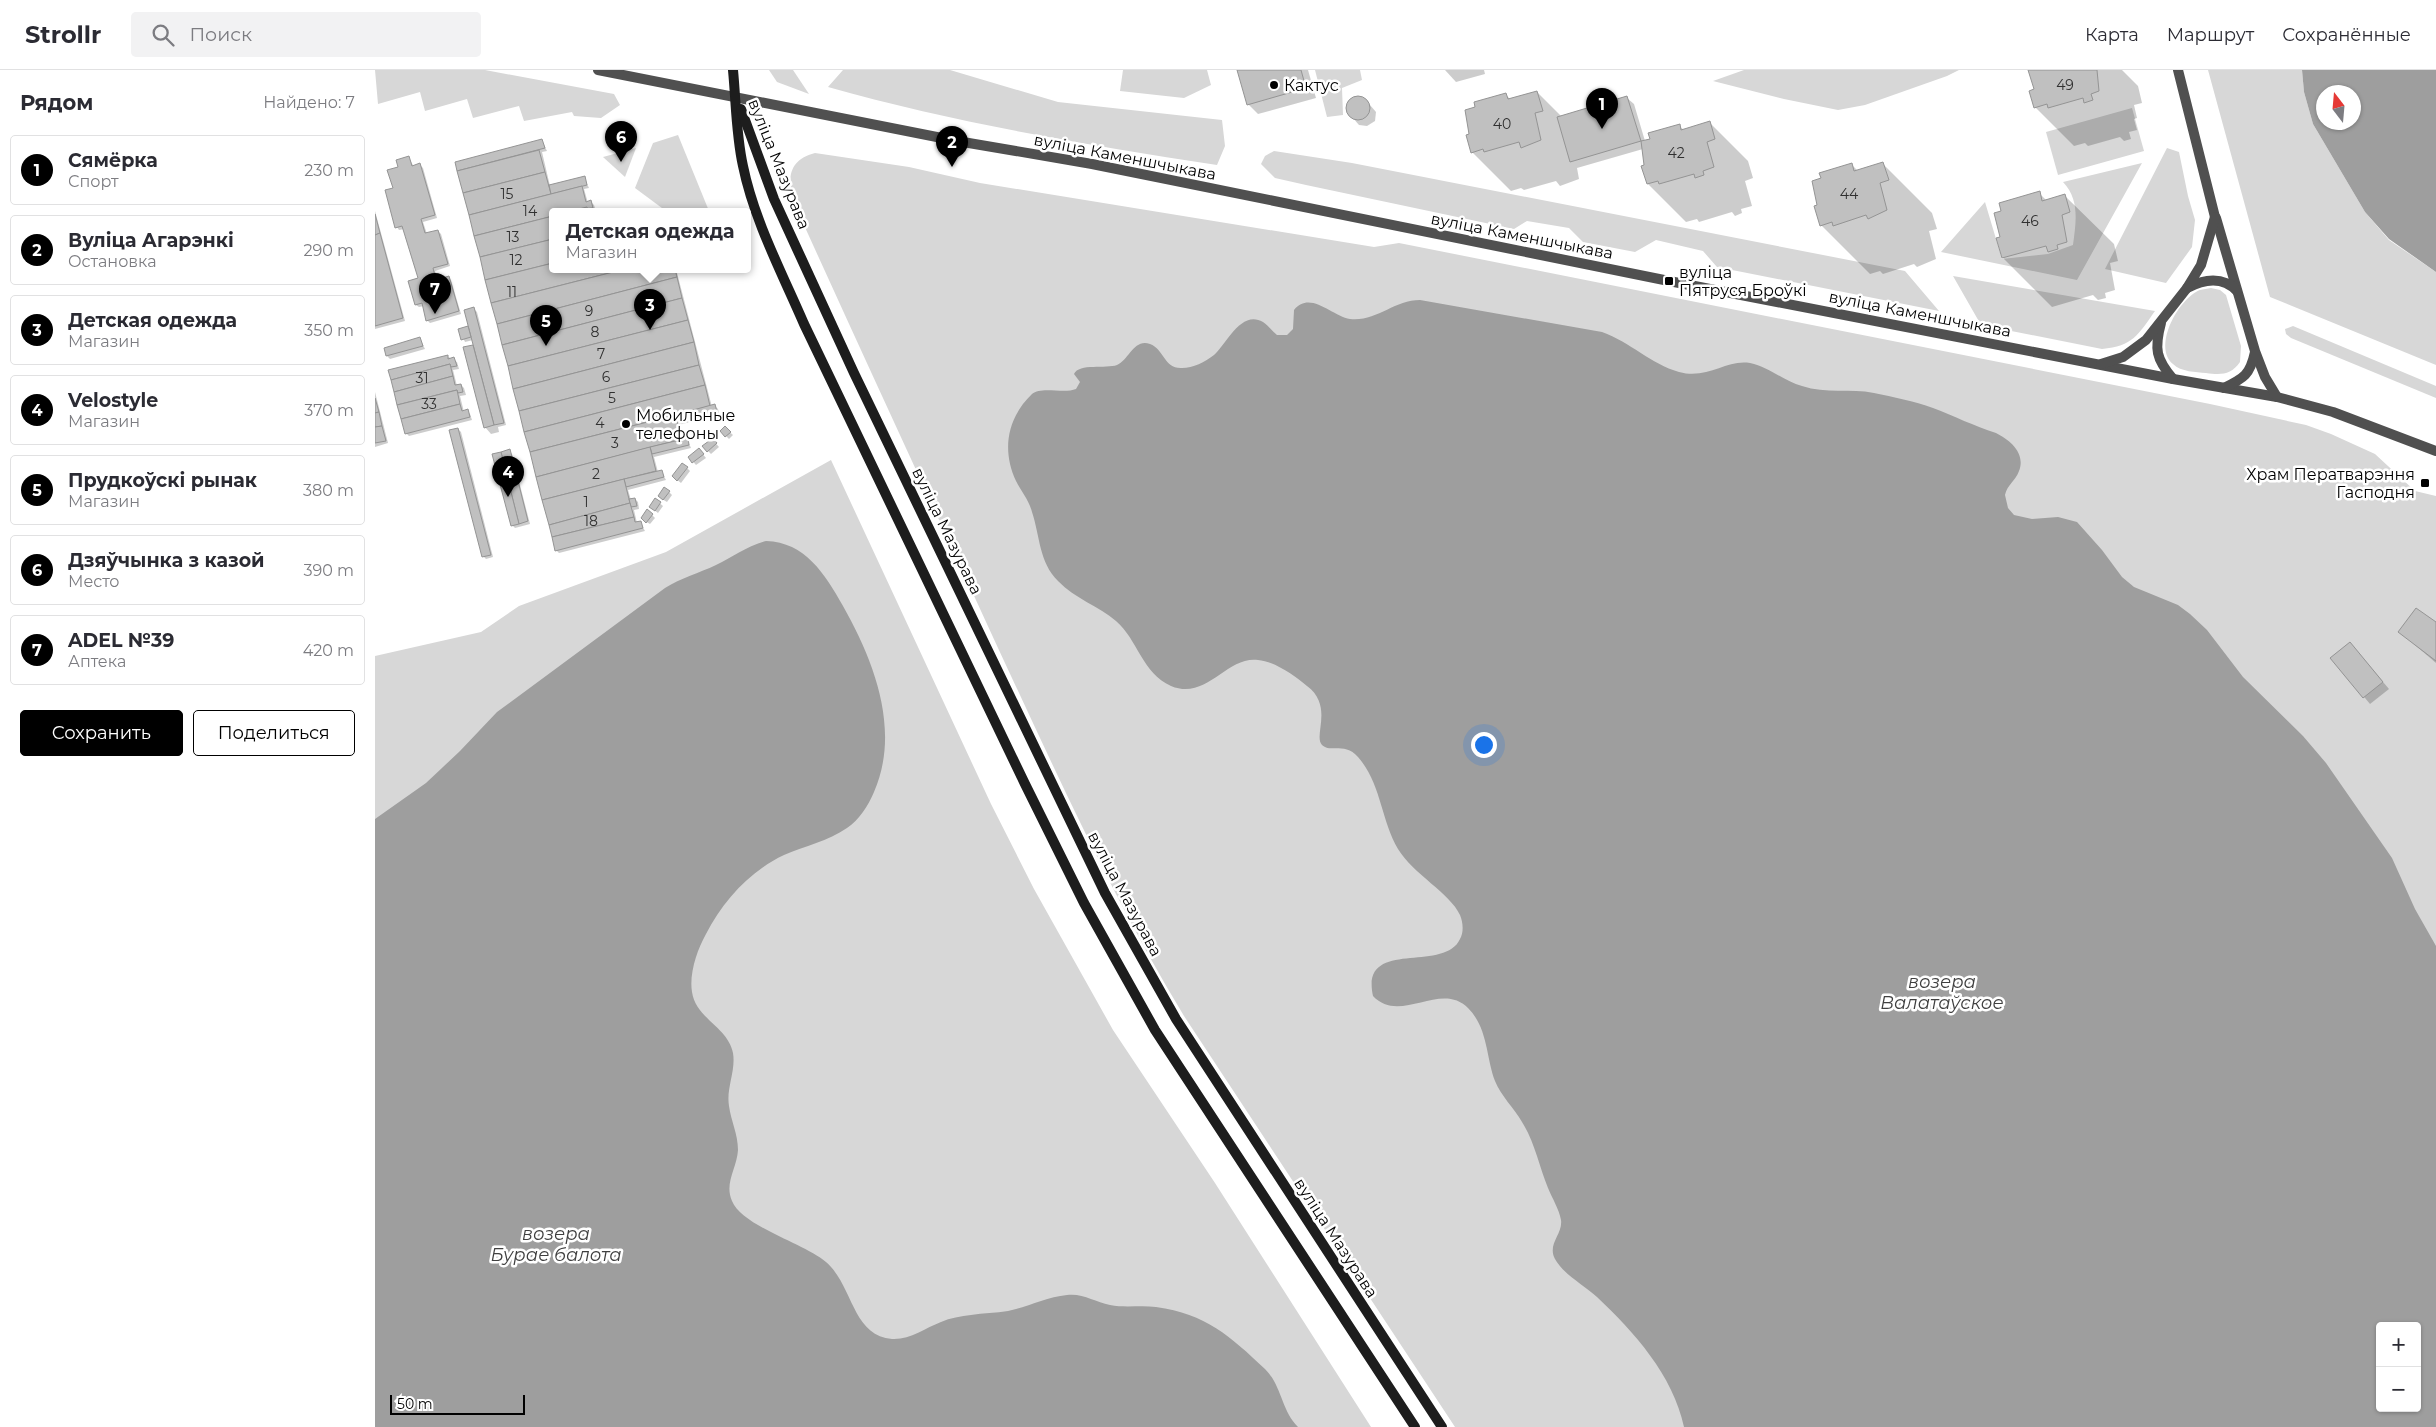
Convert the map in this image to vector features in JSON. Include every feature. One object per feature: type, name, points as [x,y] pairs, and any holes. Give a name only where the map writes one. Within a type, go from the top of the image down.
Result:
[{"type":"main road","points":[[733,70],[736,96]]},
{"type":"main road","name":"вуліца Мазурава","points":[[736,96],[743,165],[755,207],[804,324],[1025,784],[1084,902],[1155,1030],[1415,1427]]},
{"type":"main road","name":"вуліца Мазурава","points":[[736,96],[775,199],[853,372],[1105,893],[1176,1019],[1442,1427]]},
{"type":"street","name":"вуліца Каменшчыкава","points":[[597,70],[957,141],[1092,164],[1669,282],[2173,379],[2277,397],[2333,412],[2436,451]]},
{"type":"street","points":[[2178,70],[2215,217],[2255,351],[2265,378],[2277,397]]},
{"type":"street","points":[[2101,365],[2123,357],[2145,340],[2187,288],[2201,265],[2215,217]]},
{"type":"street","points":[[2187,288],[2201,281],[2218,280],[2230,284],[2239,294]]},
{"type":"street","points":[[2162,318],[2156,342],[2157,354],[2164,368],[2173,379]]},
{"type":"street","points":[[2224,388],[2241,380],[2251,369],[2255,351]]},
{"type":"shaded area","points":[[375,70],[485,70],[614,94],[620,105],[601,118],[574,116],[572,112],[524,121],[519,106],[473,118],[467,99],[425,111],[420,92],[378,104]]},
{"type":"shaded area","points":[[769,70],[793,70],[809,94],[777,82]]},
{"type":"shaded area","points":[[843,70],[950,70],[1058,102],[1222,120],[1225,146],[1217,165],[1021,132],[924,112],[828,87]]},
{"type":"shaded area","points":[[1123,70],[1207,70],[1211,85],[1184,98],[1120,91]]},
{"type":"shaded area","points":[[1315,70],[1360,70],[1362,80],[1342,88],[1343,115],[1327,117]]},
{"type":"shaded area","points":[[1744,70],[1959,70],[1865,105],[1838,110],[1713,81]]},
{"type":"shaded area","points":[[2208,70],[2302,70],[2304,92],[2313,124],[2365,212],[2389,240],[2436,272],[2436,365],[2270,297]]},
{"type":"shaded area","points":[[2132,108],[2144,151],[2058,175],[2046,132]]},
{"type":"shaded area","points":[[678,135],[708,208],[662,208],[635,188],[653,143]]},
{"type":"shaded area","points":[[636,148],[625,177],[603,157]]},
{"type":"shaded area","points":[[2167,148],[2179,152],[2195,220],[2192,247],[2166,283],[2105,269]]},
{"type":"shaded area","points":[[1274,151],[1352,163],[1905,271],[1939,311],[1717,267],[1703,251],[1656,240],[1635,252],[1583,242],[1569,228],[1527,221],[1514,229],[1275,178],[1261,164],[1265,156]]},
{"type":"shaded area","name":"возера Валатаўское","points":[[815,153],[909,167],[980,183],[1374,247],[1399,243],[2210,404],[2306,425],[2331,434],[2375,454],[2415,491],[2436,496],[2436,1427],[1455,1427],[1184,1016],[1109,881],[998,648],[794,203],[790,178],[799,160]]},
{"type":"shaded area","points":[[2142,163],[2077,280],[1941,252],[1985,202],[2002,259],[2048,254],[2073,245],[2076,220],[2074,204],[2072,196],[2063,182]]},
{"type":"shaded area","points":[[1953,276],[2155,311],[2134,338],[2121,345],[2102,349],[1981,325]]},
{"type":"shaded area","points":[[2211,288],[2220,290],[2226,295],[2241,346],[2240,362],[2229,372],[2221,374],[2180,369],[2167,356],[2165,346],[2171,323],[2184,302],[2192,295],[2200,290]]},
{"type":"shaded area","points":[[2293,326],[2436,386],[2436,398],[2291,338],[2286,334],[2285,329]]},
{"type":"shaded area","points":[[831,460],[991,804],[1034,889],[1113,1030],[1215,1183],[1371,1427],[375,1427],[375,656],[481,632],[519,606],[666,552]]},
{"type":"water","points":[[2302,70],[2436,70],[2436,272],[2389,239],[2365,212],[2317,130],[2361,130],[2361,85],[2316,85],[2316,129],[2304,92]]},
{"type":"water","name":"возера Валатаўское","points":[[1420,300],[1602,332],[1622,341],[1659,364],[1689,374],[1708,372],[1733,364],[1750,363],[1802,386],[1820,390],[1874,393],[1903,399],[1933,408],[1996,433],[2011,443],[2020,458],[2019,471],[2005,495],[2008,508],[2014,515],[2032,519],[2058,517],[2077,522],[2102,550],[2122,577],[2134,587],[2178,605],[2207,630],[2243,677],[2303,736],[2326,763],[2392,858],[2415,909],[2436,946],[2436,1427],[1684,1427],[1679,1408],[1671,1390],[1661,1372],[1638,1340],[1611,1311],[1569,1275],[1555,1259],[1553,1249],[1561,1225],[1559,1212],[1548,1188],[1534,1146],[1519,1117],[1495,1081],[1486,1043],[1475,1016],[1468,1008],[1457,1001],[1446,998],[1395,1006],[1384,1004],[1373,996],[1372,978],[1379,967],[1391,961],[1438,954],[1451,949],[1460,939],[1463,930],[1462,921],[1455,907],[1448,899],[1413,867],[1398,849],[1392,838],[1372,778],[1366,767],[1358,757],[1348,750],[1329,748],[1322,745],[1320,741],[1321,711],[1315,694],[1302,682],[1284,670],[1271,663],[1258,660],[1236,664],[1195,688],[1184,689],[1171,686],[1161,680],[1153,673],[1130,637],[1116,621],[1072,593],[1052,574],[1041,548],[1031,508],[1011,469],[1008,445],[1009,434],[1012,423],[1024,403],[1036,392],[1076,389],[1080,382],[1074,374],[1081,369],[1117,365],[1136,347],[1144,343],[1155,347],[1171,365],[1182,368],[1190,367],[1214,355],[1235,330],[1248,320],[1255,319],[1263,322],[1277,335],[1287,335],[1293,329],[1294,310],[1300,305],[1307,303],[1314,303],[1343,317],[1359,319],[1377,314],[1402,303]]},
{"type":"water","name":"возера Бурае балота","points":[[766,541],[792,547],[803,554],[821,572],[836,594],[854,627],[874,673],[884,720],[885,745],[882,768],[874,792],[859,817],[840,833],[784,855],[749,878],[721,910],[706,934],[697,955],[691,985],[695,1001],[705,1016],[725,1036],[730,1044],[734,1060],[728,1099],[738,1150],[729,1188],[732,1201],[738,1210],[760,1226],[826,1262],[842,1283],[861,1319],[869,1329],[879,1336],[892,1339],[905,1338],[952,1318],[1008,1311],[1067,1295],[1078,1295],[1116,1306],[1150,1306],[1174,1310],[1216,1328],[1240,1346],[1265,1369],[1275,1383],[1288,1413],[1298,1427],[375,1427],[375,819],[426,783],[497,712],[665,588]]},
{"type":"building","points":[[1237,70],[1301,70],[1306,88],[1247,105]]},
{"type":"building","points":[[2028,70],[2097,70],[2099,91],[2091,94],[2093,100],[2084,103],[2083,98],[2048,108],[2047,104],[2034,108],[2029,91],[2034,89]]},
{"type":"building","points":[[1537,91],[1543,111],[1535,113],[1541,140],[1521,148],[1519,142],[1484,152],[1483,149],[1471,153],[1466,135],[1469,134],[1465,110],[1475,107],[1474,102],[1506,93],[1508,99]]},
{"type":"building","points":[[1358,96],[1367,99],[1370,108],[1367,117],[1358,120],[1349,117],[1346,108],[1349,99]]},
{"type":"building","points":[[1627,96],[1641,141],[1570,162],[1557,117]]},
{"type":"building","points":[[1710,121],[1715,139],[1707,142],[1714,167],[1703,171],[1704,175],[1695,178],[1694,174],[1659,184],[1658,181],[1647,184],[1641,166],[1644,165],[1641,141],[1650,139],[1648,133],[1680,124],[1681,130]]},
{"type":"building","points":[[542,139],[545,148],[457,171],[455,162]]},
{"type":"building","points":[[539,150],[545,172],[463,193],[457,171]]},
{"type":"building","points":[[409,156],[412,166],[420,163],[435,215],[421,219],[425,233],[438,230],[448,264],[433,268],[436,280],[449,276],[459,311],[426,321],[422,303],[415,305],[408,281],[418,278],[402,226],[395,228],[385,190],[393,188],[387,170],[398,167],[396,160]]},
{"type":"building","points":[[1883,162],[1889,180],[1880,183],[1887,210],[1868,219],[1866,215],[1833,226],[1832,222],[1820,226],[1814,206],[1817,205],[1812,181],[1821,178],[1819,173],[1852,163],[1854,171]]},
{"type":"building","points":[[545,172],[551,194],[469,215],[463,193]]},
{"type":"building","points":[[585,176],[587,185],[551,194],[549,185]]},
{"type":"building","points":[[582,186],[586,202],[591,200],[593,208],[549,208],[549,217],[474,236],[469,215]]},
{"type":"building","points":[[2040,191],[2042,201],[2065,194],[2070,212],[2062,215],[2067,242],[2057,245],[2058,249],[2048,252],[2046,246],[2002,258],[1996,238],[2000,237],[1994,213],[2001,211],[1999,203]]},
{"type":"building","points":[[375,214],[380,233],[375,235]]},
{"type":"building","points":[[549,217],[549,240],[480,257],[474,236]]},
{"type":"building","points":[[380,233],[403,318],[375,326],[375,235]]},
{"type":"building","points":[[549,240],[549,264],[485,280],[480,257]]},
{"type":"building","points":[[549,264],[549,273],[609,273],[491,303],[485,280]]},
{"type":"building","points":[[609,273],[676,273],[677,277],[497,324],[491,303]]},
{"type":"building","points":[[677,277],[682,298],[502,345],[497,324]]},
{"type":"building","points":[[682,298],[688,320],[508,366],[502,345]]},
{"type":"building","points":[[474,307],[504,423],[494,425],[464,310]]},
{"type":"building","points":[[688,320],[694,342],[513,389],[508,366]]},
{"type":"building","points":[[468,326],[471,337],[461,340],[458,329]]},
{"type":"building","points":[[420,337],[423,346],[386,356],[384,348]]},
{"type":"building","points":[[694,342],[699,365],[519,411],[513,389]]},
{"type":"building","points":[[473,345],[494,425],[484,428],[463,347]]},
{"type":"building","points":[[448,355],[448,359],[454,357],[457,366],[451,367],[450,364],[391,380],[388,370]]},
{"type":"building","points":[[450,364],[453,376],[394,392],[391,380]]},
{"type":"building","points":[[699,365],[705,385],[524,432],[519,411]]},
{"type":"building","points":[[453,376],[455,385],[461,384],[463,392],[458,393],[457,390],[397,405],[394,392]]},
{"type":"building","points":[[705,385],[710,406],[530,452],[524,432]]},
{"type":"building","points":[[457,390],[460,404],[401,419],[397,405]]},
{"type":"building","points":[[375,398],[379,412],[375,413]]},
{"type":"building","points":[[460,404],[462,411],[468,409],[470,417],[405,434],[401,419]]},
{"type":"building","points":[[715,404],[717,412],[677,422],[675,415]]},
{"type":"building","points":[[379,412],[382,426],[375,427],[375,413]]},
{"type":"building","points":[[675,415],[682,439],[536,477],[530,452]]},
{"type":"building","points":[[382,426],[386,441],[375,443],[375,427]]},
{"type":"building","points":[[725,426],[731,432],[725,437],[720,431]]},
{"type":"building","points":[[458,428],[491,555],[482,557],[449,430]]},
{"type":"building","points":[[688,438],[689,445],[652,454],[650,447]]},
{"type":"building","points":[[713,438],[717,443],[707,452],[702,446]]},
{"type":"building","points":[[650,447],[656,471],[542,500],[536,477]]},
{"type":"building","points":[[699,448],[704,454],[692,463],[688,457]]},
{"type":"building","points":[[510,449],[528,521],[519,524],[501,452]]},
{"type":"building","points":[[501,452],[519,524],[511,526],[492,454]]},
{"type":"building","points":[[682,463],[688,467],[677,481],[672,476]]},
{"type":"building","points":[[662,470],[664,477],[626,487],[624,479]]},
{"type":"building","points":[[624,479],[630,503],[549,525],[542,500]]},
{"type":"building","points":[[664,487],[670,491],[663,500],[658,496]]},
{"type":"building","points":[[635,498],[637,506],[631,507],[629,499]]},
{"type":"building","points":[[655,498],[661,502],[655,511],[649,507]]},
{"type":"building","points":[[630,503],[634,517],[552,537],[549,525]]},
{"type":"building","points":[[647,509],[653,514],[646,523],[641,518]]},
{"type":"building","points":[[634,517],[635,522],[641,521],[643,528],[555,551],[552,537]]},
{"type":"building","points":[[2416,608],[2436,622],[2436,661],[2398,632]]},
{"type":"building","points":[[2350,642],[2383,682],[2363,698],[2330,658]]},
{"type":"place","name":"Кактус","points":[[1274,85]]},
{"type":"place","name":"Сямёрка","points":[[1602,129]]},
{"type":"place","name":"Дзяўчынка з казой","points":[[621,162]]},
{"type":"place","name":"Вуліца Агарэнкі","points":[[952,167]]},
{"type":"place","name":"вуліца Пятруся Броўкі","points":[[1669,281]]},
{"type":"place","name":"ADEL №39","points":[[435,314]]},
{"type":"place","name":"Детская одежда","points":[[650,330]]},
{"type":"place","name":"Прудкоўскі рынак","points":[[546,346]]},
{"type":"place","name":"Мобильные телефоны","points":[[626,424]]},
{"type":"place","name":"Храм Ператварэння Гасподня","points":[[2425,483]]},
{"type":"place","name":"Velostyle","points":[[508,497]]}]
